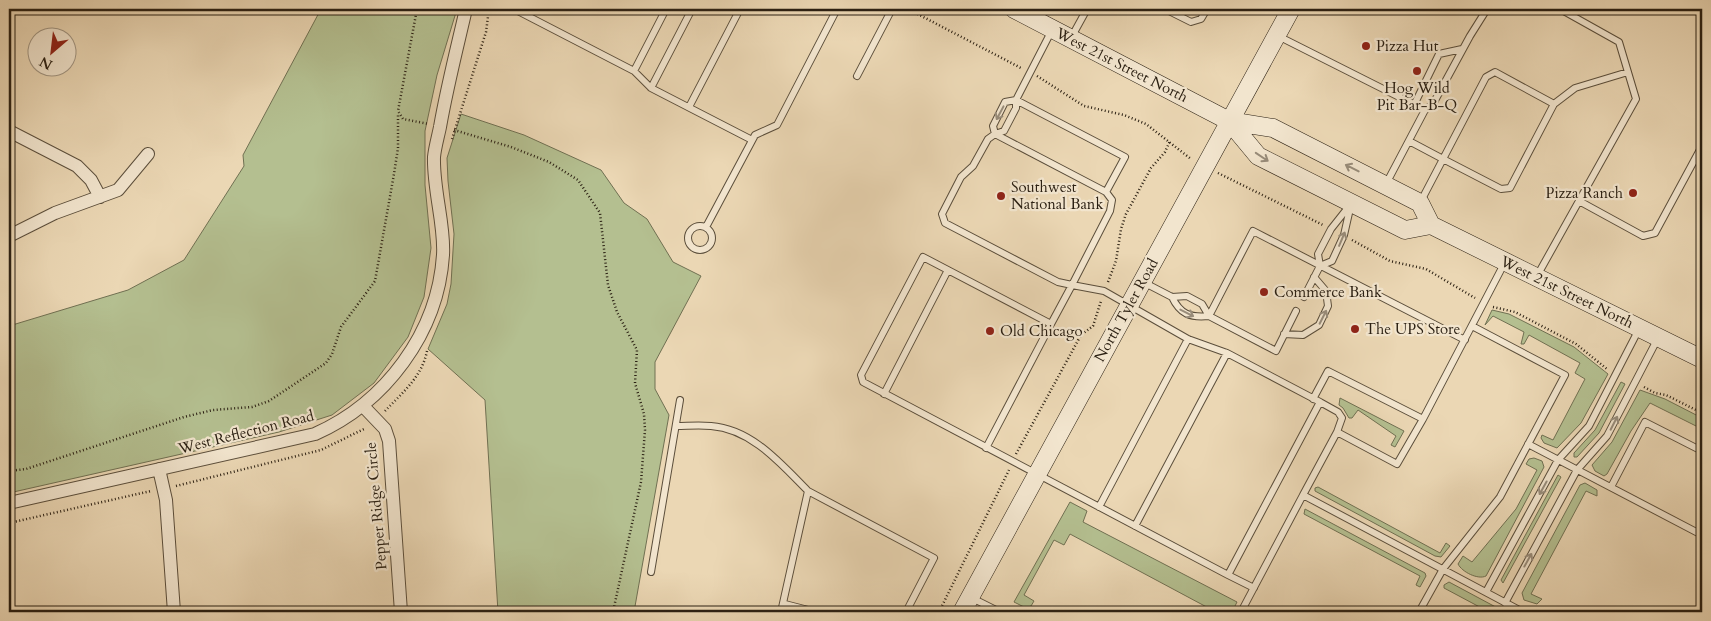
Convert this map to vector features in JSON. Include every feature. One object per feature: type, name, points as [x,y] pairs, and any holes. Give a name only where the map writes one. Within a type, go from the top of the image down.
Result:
[{"type":"main road","name":"North Tyler Road","points":[[966,605],[1291,9]]},
{"type":"main road","name":"West 21st Street North","points":[[1018,10],[1229,121],[1274,128],[1420,203]]},
{"type":"main road","name":"West 21st Street North","points":[[1229,121],[1258,156],[1405,230],[1432,225],[1702,359]]},
{"type":"main road","points":[[1420,203],[1432,225]]},
{"type":"street","name":"West Reflection Road","points":[[9,503],[315,434],[338,424],[363,406],[397,372],[416,342],[431,310],[439,282],[443,253],[434,181],[434,155],[444,94],[466,9]]},
{"type":"street","points":[[9,131],[77,166],[90,180],[100,197]]},
{"type":"street","points":[[9,236],[54,213],[118,190],[148,154]]},
{"type":"street","name":"Pepper Ridge Circle","points":[[363,406],[384,429],[388,441],[401,612]]},
{"type":"street","points":[[159,469],[164,488],[174,612]]},
{"type":"lane","points":[[514,9],[634,71],[651,88],[752,140]]},
{"type":"lane","points":[[634,71],[666,9]]},
{"type":"lane","points":[[651,88],[692,9]]},
{"type":"lane","points":[[689,107],[740,9]]},
{"type":"lane","points":[[706,227],[755,135],[777,125],[837,9]]},
{"type":"lane","points":[[857,76],[892,9]]},
{"type":"lane","points":[[1071,38],[1087,9]]},
{"type":"lane","points":[[1165,9],[1191,22],[1202,19],[1207,9]]},
{"type":"lane","points":[[1386,185],[1425,110],[1434,104],[1462,49],[1487,9]]},
{"type":"lane","points":[[1536,277],[1636,99],[1619,42],[1560,9]]},
{"type":"lane","points":[[1053,29],[1016,100],[1016,108],[1004,131],[988,139],[974,166],[962,177],[942,214],[945,223],[1058,282],[1104,291],[1188,339],[1227,352],[1338,412],[1342,418],[1337,432],[1241,612]]},
{"type":"lane","points":[[1277,35],[1425,110]]},
{"type":"lane","points":[[1414,105],[1439,54],[1462,49]]},
{"type":"lane","points":[[1420,203],[1486,77],[1495,72],[1554,104]]},
{"type":"lane","points":[[1409,141],[1500,189],[1510,188],[1554,104],[1575,88],[1628,72]]},
{"type":"lane","points":[[986,448],[1110,211],[1112,200],[1106,192],[995,134],[993,126],[1005,102],[1016,100],[1125,157],[1106,192]]},
{"type":"lane","points":[[1579,201],[1643,236],[1655,233],[1702,146]]},
{"type":"lane","points":[[1304,297],[1320,266],[1318,254],[1331,229],[1352,203]]},
{"type":"lane","points":[[1320,266],[1332,261],[1344,236],[1352,203]]},
{"type":"lane","points":[[1209,316],[1253,231],[1465,340]]},
{"type":"lane","points":[[1051,324],[923,257],[861,376],[863,382],[884,394],[1254,588]]},
{"type":"lane","points":[[1337,432],[1397,464],[1423,420],[1505,262]]},
{"type":"lane","points":[[884,394],[948,270]]},
{"type":"lane","points":[[1284,334],[1303,335],[1319,326],[1328,306],[1326,291],[1314,277]]},
{"type":"lane","points":[[1141,281],[1172,297],[1187,296],[1202,304],[1209,316],[1276,351],[1296,311]]},
{"type":"lane","points":[[1172,297],[1178,309],[1196,318],[1209,316]]},
{"type":"lane","points":[[1419,612],[1442,569],[1500,497],[1565,375],[1472,326]]},
{"type":"lane","points":[[1486,592],[1558,460],[1589,426],[1640,328]]},
{"type":"lane","points":[[1505,603],[1578,470],[1607,436],[1658,337]]},
{"type":"lane","points":[[1099,507],[1188,339]]},
{"type":"lane","points":[[1135,526],[1227,352]]},
{"type":"lane","points":[[1228,575],[1316,400],[1328,371],[1423,420]]},
{"type":"lane","points":[[651,572],[680,400]]},
{"type":"lane","points":[[1610,487],[1646,422],[1702,451]]},
{"type":"lane","points":[[676,426],[711,426],[730,430],[769,451],[808,491],[934,558],[906,612]]},
{"type":"lane","points":[[1528,444],[1702,535]]},
{"type":"lane","points":[[781,612],[785,604],[808,491]]},
{"type":"lane","points":[[1303,495],[1523,612]]},
{"type":"lane","points":[[785,604],[816,612]]},
{"type":"lane","points":[[966,605],[1000,612]]},
{"type":"path","points":[[9,471],[26,470],[184,417],[213,410],[252,406],[269,400],[326,363],[332,354],[341,327],[376,281],[394,174],[398,111],[417,9]]},
{"type":"path","points":[[450,144],[486,32],[489,9]]},
{"type":"path","points":[[908,9],[1030,72],[1084,106],[1124,115],[1146,124],[1187,156],[1204,166],[1331,229]]},
{"type":"path","points":[[398,111],[403,119],[455,130],[511,147],[549,162],[578,180],[600,213],[608,285],[617,312],[637,350],[635,383],[644,414],[645,430],[641,482],[613,612]]},
{"type":"path","points":[[939,612],[1013,462],[1081,335],[1093,326],[1116,261],[1121,229],[1126,214],[1151,168],[1165,152],[1170,141]]},
{"type":"path","points":[[1344,236],[1379,257],[1426,269],[1484,303],[1515,312],[1585,350],[1605,368],[1616,373]]},
{"type":"path","points":[[9,523],[321,450],[366,428],[376,420],[416,378],[424,365],[427,349]]},
{"type":"path","points":[[1634,383],[1654,393],[1666,395],[1702,413]]},
{"type":"green space","points":[[321,9],[457,9],[437,75],[425,131],[425,185],[431,248],[424,297],[408,337],[374,383],[332,415],[279,432],[9,493],[9,326],[128,290],[184,260],[244,166],[243,155]]},
{"type":"green space","points":[[461,114],[524,135],[601,170],[624,203],[647,219],[673,262],[701,276],[655,362],[655,389],[669,415],[634,612],[498,612],[485,400],[428,349],[447,304],[451,284],[454,234],[447,158]]},
{"type":"green space","points":[[1492,310],[1509,314],[1574,347],[1608,374],[1581,423],[1557,448],[1544,443],[1541,438],[1542,435],[1553,440],[1585,379],[1575,373],[1580,363],[1529,335],[1524,344],[1521,344],[1524,332],[1493,316],[1485,325]]},
{"type":"green space","points":[[1621,382],[1625,384],[1599,433],[1577,457],[1574,457],[1574,453],[1595,430]]},
{"type":"green space","points":[[1640,390],[1665,399],[1702,418],[1702,429],[1650,403],[1604,476],[1595,471],[1592,465],[1612,442]]},
{"type":"green space","points":[[1340,398],[1404,431],[1395,447],[1391,445],[1396,436],[1358,410],[1352,418],[1349,418],[1339,405]]},
{"type":"green space","points":[[1534,458],[1542,461],[1544,467],[1486,576],[1479,577],[1467,572],[1458,564],[1463,556],[1472,562],[1516,509],[1537,470],[1526,464],[1529,459]]},
{"type":"green space","points":[[1558,475],[1561,477],[1503,583],[1501,580]]},
{"type":"green space","points":[[1585,483],[1597,490],[1597,496],[1586,491],[1531,594],[1542,599],[1537,604],[1524,600],[1522,593],[1580,485]]},
{"type":"green space","points":[[1318,487],[1440,553],[1446,543],[1450,546],[1441,557],[1435,556],[1315,491],[1315,488]]},
{"type":"green space","points":[[1070,502],[1087,511],[1083,522],[1237,602],[1232,612],[1216,612],[1070,534],[1064,545],[1054,540],[1024,595],[1034,601],[1031,606],[1026,608],[1014,602]]},
{"type":"green space","points":[[1305,509],[1425,573],[1426,576],[1420,587],[1416,585],[1420,576],[1304,514]]},
{"type":"green space","points":[[1449,582],[1505,612],[1489,612],[1444,588],[1444,585]]},
{"type":"place","name":"Pizza Hut","points":[[1366,46]]},
{"type":"place","name":"Hog Wild Pit Bar-B-Q","points":[[1417,71]]},
{"type":"place","name":"Pizza Ranch","points":[[1633,193]]},
{"type":"place","name":"Southwest National Bank","points":[[1001,196]]},
{"type":"place","name":"Commerce Bank","points":[[1264,292]]},
{"type":"place","name":"The UPS Store","points":[[1355,329]]},
{"type":"place","name":"Old Chicago","points":[[990,331]]}]
